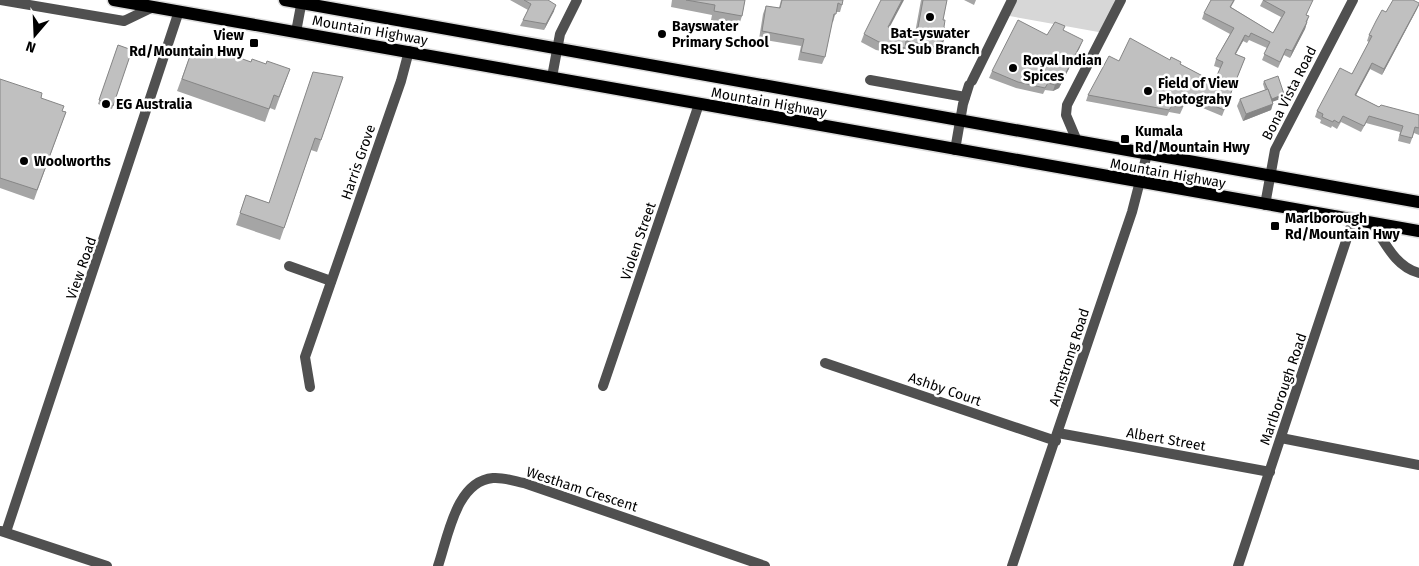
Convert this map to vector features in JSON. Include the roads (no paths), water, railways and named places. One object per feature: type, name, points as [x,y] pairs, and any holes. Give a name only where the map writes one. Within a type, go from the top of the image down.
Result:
[{"type":"main road","name":"Mountain Highway","points":[[114,0],[1419,232]]},
{"type":"main road","name":"Mountain Highway","points":[[285,0],[302,1],[960,121],[1419,202]]},
{"type":"street","points":[[0,0],[124,21],[154,7]]},
{"type":"street","points":[[552,77],[563,26],[577,0]]},
{"type":"street","points":[[955,150],[965,97],[1012,0]]},
{"type":"street","points":[[1077,141],[1066,115],[1070,99],[1121,0]]},
{"type":"street","name":"Bona Vista Road","points":[[1265,205],[1273,154],[1278,142],[1353,0]]},
{"type":"street","points":[[296,32],[302,1]]},
{"type":"street","name":"View Road","points":[[3,531],[179,11]]},
{"type":"street","name":"Harris Grove","points":[[310,387],[305,357],[401,82],[409,51]]},
{"type":"street","points":[[870,80],[965,97]]},
{"type":"street","name":"Violen Street","points":[[603,386],[699,104]]},
{"type":"street","name":"Armstrong Road","points":[[1012,566],[1141,184],[1147,154]]},
{"type":"street","name":"Marlborough Road","points":[[1238,566],[1353,220]]},
{"type":"street","points":[[1372,223],[1399,264],[1407,270],[1419,273]]},
{"type":"street","points":[[288,266],[331,281]]},
{"type":"street","name":"Ashby Court","points":[[825,363],[1057,437]]},
{"type":"street","name":"Albert Street","points":[[1057,437],[1270,472]]},
{"type":"street","points":[[1281,438],[1419,465]]},
{"type":"street","name":"Westham Crescent","points":[[438,566],[461,498],[473,485],[492,478],[524,484],[765,566]]},
{"type":"street","points":[[3,531],[107,566]]},
{"type":"place","name":"Bat=yswater RSL Sub Branch","points":[[930,17]]},
{"type":"place","name":"Bayswater Primary School","points":[[662,34]]},
{"type":"place","name":"View Rd/Mountain Hwy","points":[[254,43]]},
{"type":"place","name":"Royal Indian Spices","points":[[1013,68]]},
{"type":"place","name":"Field of View Photograhy","points":[[1148,91]]},
{"type":"place","name":"EG Australia","points":[[106,104]]},
{"type":"place","name":"Kumala Rd/Mountain Hwy","points":[[1125,139]]},
{"type":"place","name":"Woolworths","points":[[24,161]]},
{"type":"place","name":"Marlborough Rd/Mountain Hwy","points":[[1275,226]]}]
